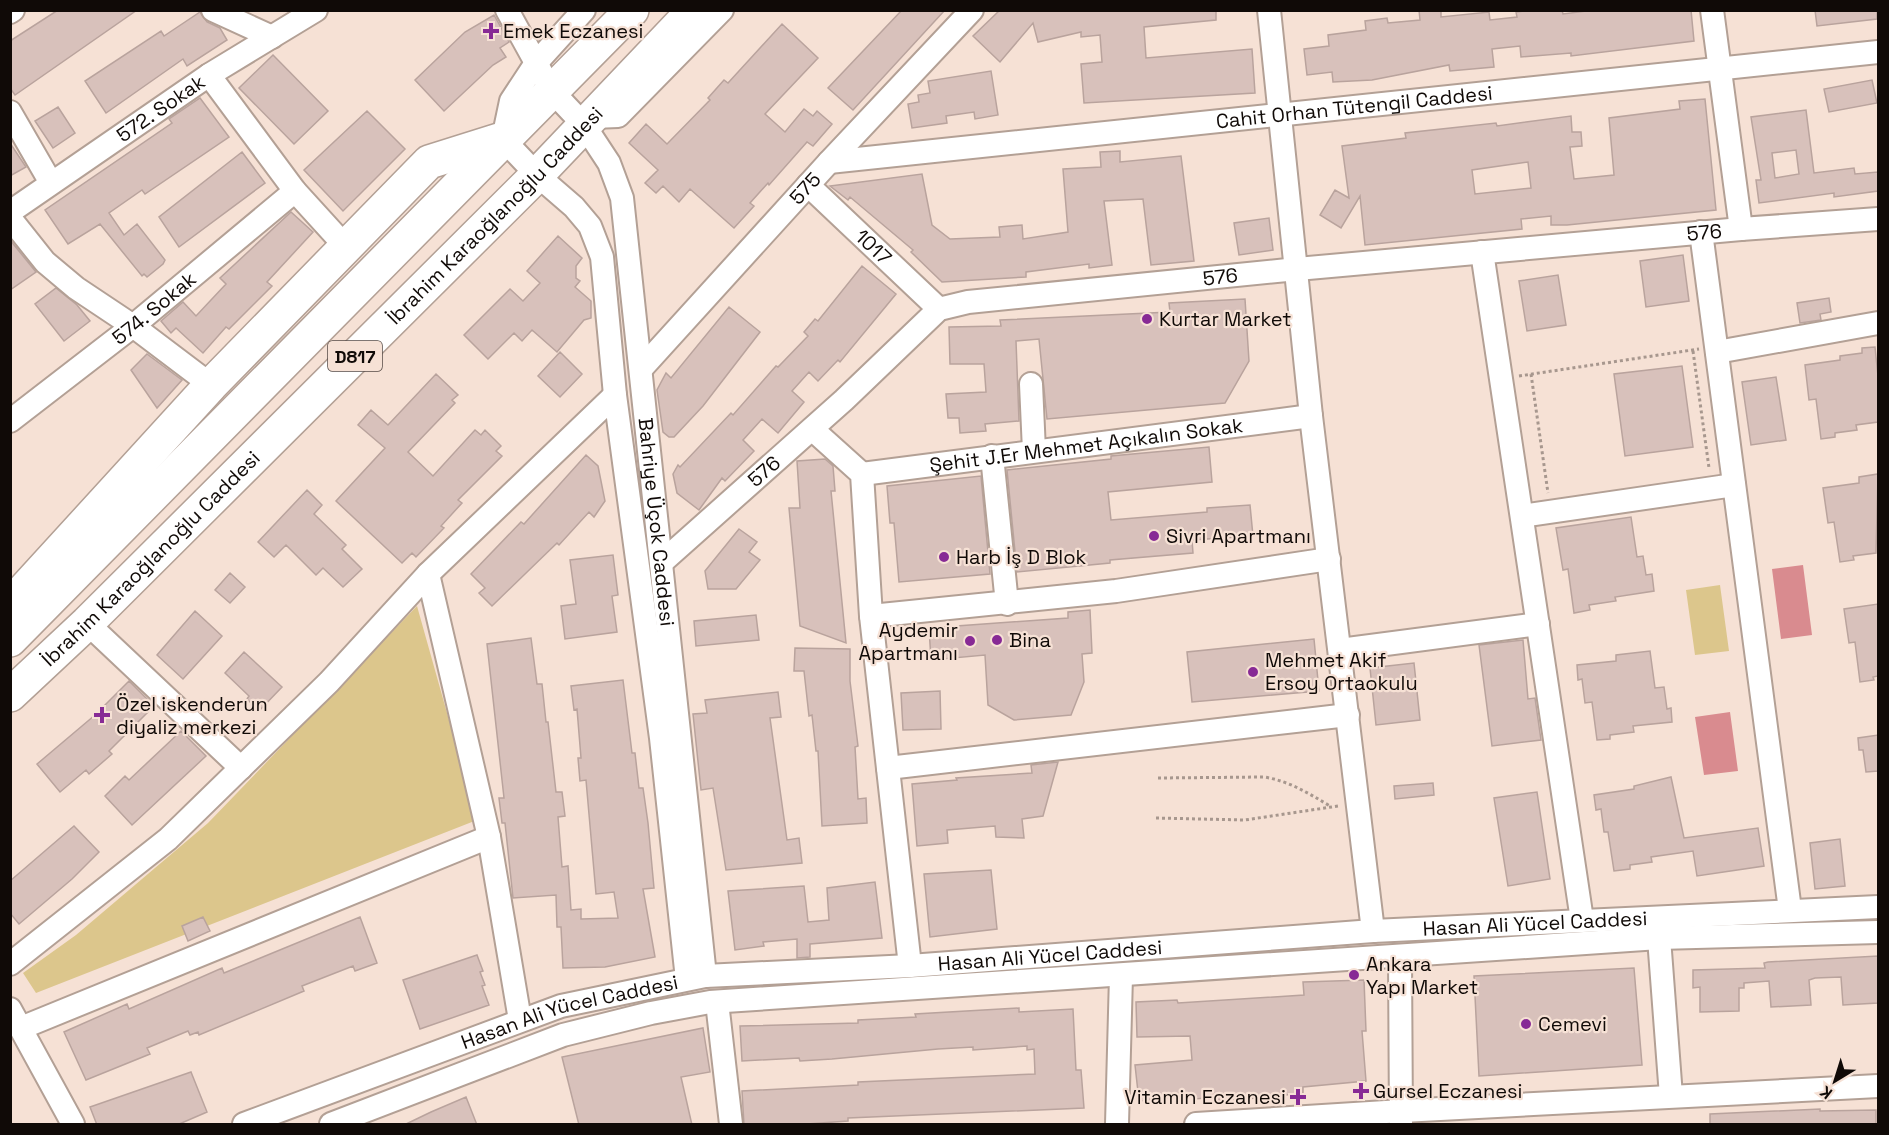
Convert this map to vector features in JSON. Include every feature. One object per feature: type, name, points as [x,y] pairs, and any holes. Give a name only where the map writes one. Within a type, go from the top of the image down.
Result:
[{"type":"highway","name":"İbrahim Karaoğlanoğlu Caddesi","points":[[10,640],[503,139],[544,76],[632,10]]},
{"type":"highway","name":"İbrahim Karaoğlanoğlu Caddesi","points":[[10,695],[87,623],[537,175],[694,10]]},
{"type":"highway","points":[[10,604],[211,385],[429,162],[503,139]]},
{"type":"street","points":[[213,10],[272,37]]},
{"type":"street","name":"572. Sokak","points":[[10,212],[210,75],[316,10]]},
{"type":"street","name":"Bahriye Üçok Caddesi","points":[[507,10],[544,76],[588,121],[609,163],[622,198],[661,563],[696,978]]},
{"type":"street","points":[[544,76],[584,10]]},
{"type":"street","points":[[588,121],[618,116],[722,10]]},
{"type":"street","name":"575","points":[[641,369],[829,162],[972,10]]},
{"type":"street","points":[[1269,10],[1311,416],[1373,931]]},
{"type":"street","points":[[1712,10],[1742,229]]},
{"type":"street","name":"Cahit Orhan Tütengil Caddesi","points":[[829,162],[1878,52]]},
{"type":"street","points":[[210,75],[295,191],[346,247]]},
{"type":"street","points":[[10,112],[51,183]]},
{"type":"street","name":"Bahriye Üçok Caddesi","points":[[503,139],[537,175],[574,207],[597,239],[606,279],[615,395],[696,978]]},
{"type":"street","name":"1017","points":[[808,185],[939,309]]},
{"type":"street","name":"574. Sokak","points":[[10,421],[132,326],[295,191]]},
{"type":"street","points":[[10,218],[45,262],[76,288],[132,326],[211,385]]},
{"type":"street","name":"576","points":[[661,563],[812,429],[939,309],[968,303],[1297,269],[1701,232],[1878,219]]},
{"type":"street","points":[[1701,232],[1790,910]]},
{"type":"street","points":[[1482,252],[1582,920]]},
{"type":"street","points":[[1716,349],[1878,323]]},
{"type":"street","points":[[1030,384],[1034,451]]},
{"type":"street","points":[[10,964],[168,839],[330,682],[428,573],[615,395]]},
{"type":"street","name":"Şehit J.Er Mehmet Açıkalın Sokak","points":[[862,474],[1311,416]]},
{"type":"street","points":[[812,429],[862,474],[871,616],[910,966]]},
{"type":"street","points":[[992,456],[1007,604]]},
{"type":"street","points":[[1522,516],[1734,484]]},
{"type":"street","points":[[871,616],[1007,604],[1116,591],[1329,559]]},
{"type":"street","points":[[428,573],[489,837],[519,1020]]},
{"type":"street","points":[[87,623],[241,768]]},
{"type":"street","points":[[1340,650],[1538,624]]},
{"type":"street","points":[[888,768],[1347,715]]},
{"type":"street","points":[[73,1125],[16,1019],[489,837]]},
{"type":"street","name":"Hasan Ali Yücel Caddesi","points":[[244,1125],[519,1020],[602,996],[696,978],[910,966],[1373,931],[1878,907]]},
{"type":"street","points":[[332,1125],[563,1035],[651,1013],[717,1002],[1659,938],[1878,932]]},
{"type":"street","points":[[1659,938],[1671,1096]]},
{"type":"street","points":[[1400,957],[1402,1118]]},
{"type":"street","points":[[1117,1125],[1121,976]]},
{"type":"street","points":[[717,1002],[731,1125]]},
{"type":"street","points":[[1196,1125],[1402,1118],[1671,1096],[1878,1086]]},
{"type":"path","points":[[1501,378],[1693,350],[1716,349]]},
{"type":"path","points":[[1693,350],[1709,468]]},
{"type":"path","points":[[1531,374],[1548,495]]},
{"type":"path","points":[[1158,778],[1273,778],[1297,787],[1332,807]]},
{"type":"path","points":[[1156,818],[1245,820],[1358,804]]},
{"type":"shaded area","points":[[1803,565],[1812,635],[1781,639],[1772,569]]},
{"type":"shaded area","points":[[1720,585],[1729,651],[1695,655],[1686,590]]},
{"type":"shaded area","points":[[417,606],[477,820],[36,993],[23,973],[76,935],[208,823]]},
{"type":"shaded area","points":[[1730,712],[1738,771],[1704,775],[1695,717]]},
{"type":"building","points":[[58,10],[137,10],[15,95],[10,88],[10,41]]},
{"type":"building","points":[[902,10],[945,10],[853,110],[828,88]]},
{"type":"building","points":[[1000,10],[1216,10],[1216,20],[1144,27],[1146,58],[1252,49],[1255,93],[1084,103],[1081,64],[1102,62],[1100,35],[1081,37],[1081,32],[1038,42],[1033,23],[1000,62],[973,36]]},
{"type":"building","points":[[1419,10],[1441,10],[1441,17],[1489,12],[1490,20],[1517,17],[1516,12],[1531,10],[1562,10],[1563,14],[1594,10],[1691,10],[1694,41],[1571,56],[1571,53],[1521,57],[1520,46],[1492,49],[1494,67],[1450,71],[1449,65],[1372,80],[1333,82],[1332,72],[1307,75],[1304,49],[1329,46],[1328,35],[1366,30],[1365,21],[1387,18],[1388,23],[1420,20]]},
{"type":"building","points":[[1815,10],[1877,10],[1877,19],[1817,26]]},
{"type":"building","points":[[200,12],[207,22],[220,28],[227,40],[187,66],[183,59],[106,113],[85,81],[161,31],[164,36]]},
{"type":"building","points":[[494,15],[509,42],[500,48],[506,57],[493,65],[444,111],[415,80],[465,32]]},
{"type":"building","points":[[782,24],[818,58],[765,114],[785,132],[804,109],[813,116],[817,111],[832,124],[813,146],[807,142],[769,185],[768,183],[750,203],[754,206],[734,228],[690,189],[679,202],[663,186],[656,193],[645,183],[658,170],[629,143],[646,124],[667,144],[710,100],[708,98],[724,80],[728,83]]},
{"type":"building","points":[[273,55],[328,111],[294,144],[239,88]]},
{"type":"building","points":[[991,71],[998,115],[975,119],[974,112],[946,116],[947,123],[912,128],[908,104],[919,102],[918,95],[930,93],[928,81]]},
{"type":"building","points":[[1872,80],[1877,103],[1829,112],[1824,89]]},
{"type":"building","points":[[200,98],[229,137],[145,194],[142,190],[109,213],[124,235],[137,224],[165,260],[163,264],[147,277],[144,274],[142,276],[100,224],[68,244],[45,210],[172,123],[169,119]]},
{"type":"building","points":[[1705,99],[1716,210],[1567,225],[1551,225],[1551,216],[1521,219],[1522,229],[1365,245],[1360,196],[1341,228],[1320,215],[1335,190],[1349,198],[1342,146],[1406,138],[1405,133],[1496,123],[1497,126],[1571,116],[1572,132],[1581,132],[1582,146],[1570,147],[1574,179],[1614,175],[1609,118],[1680,109],[1679,101]],"holes":[[[1528,162],[1531,188],[1475,194],[1472,170]]]},
{"type":"building","points":[[58,107],[75,133],[53,148],[35,121]]},
{"type":"building","points":[[1806,110],[1814,173],[1854,168],[1855,174],[1878,172],[1878,191],[1834,197],[1834,193],[1759,203],[1756,180],[1761,180],[1751,117]],"holes":[[[1796,150],[1799,174],[1775,178],[1772,153]]]},
{"type":"building","points":[[367,111],[405,149],[343,211],[304,170]]},
{"type":"building","points":[[10,143],[26,167],[10,176]]},
{"type":"building","points":[[1120,151],[1120,162],[1181,156],[1194,261],[1151,265],[1143,199],[1104,201],[1112,265],[1089,268],[1089,264],[1026,272],[1026,277],[942,282],[911,252],[913,250],[850,197],[848,200],[830,186],[922,174],[932,225],[950,239],[1000,237],[999,227],[1022,225],[1023,239],[1068,232],[1063,169],[1101,167],[1100,152]]},
{"type":"building","points":[[242,152],[265,183],[179,247],[159,217]]},
{"type":"building","points":[[291,212],[313,232],[267,282],[272,286],[229,329],[226,327],[203,353],[176,328],[171,333],[161,321],[183,302],[196,316],[226,284],[220,278]]},
{"type":"building","points":[[1269,218],[1273,250],[1239,255],[1234,223]]},
{"type":"building","points":[[558,236],[582,258],[576,266],[576,278],[580,281],[575,287],[591,301],[591,318],[584,320],[557,352],[532,330],[522,341],[514,333],[488,359],[464,335],[510,289],[523,301],[540,283],[527,271]]},
{"type":"building","points":[[10,240],[36,272],[10,290]]},
{"type":"building","points":[[1683,255],[1689,301],[1646,307],[1640,261]]},
{"type":"building","points":[[862,266],[896,294],[840,362],[838,360],[818,381],[809,372],[792,391],[804,402],[778,433],[762,419],[743,440],[754,451],[725,481],[722,478],[699,510],[677,493],[673,474],[678,465],[680,467],[731,413],[733,415],[776,366],[778,367],[808,336],[804,332],[815,319],[818,321]]},
{"type":"building","points":[[1558,275],[1566,325],[1527,331],[1519,281]]},
{"type":"building","points":[[56,288],[77,305],[90,321],[64,341],[35,304]]},
{"type":"building","points":[[1829,298],[1831,312],[1820,314],[1821,320],[1800,323],[1797,303]]},
{"type":"building","points":[[1245,299],[1249,361],[1225,403],[1047,419],[1039,339],[1016,341],[1019,421],[985,424],[986,431],[960,433],[959,418],[948,418],[946,394],[986,392],[984,364],[950,364],[949,327],[1001,326],[1000,320],[1170,312],[1169,303]]},
{"type":"building","points":[[729,307],[760,332],[703,406],[674,437],[669,437],[663,432],[657,390],[666,373],[671,378]]},
{"type":"building","points":[[1875,347],[1878,376],[1878,422],[1856,425],[1857,430],[1835,433],[1835,437],[1821,439],[1816,399],[1809,400],[1805,365],[1840,360],[1840,356],[1862,353],[1862,348]]},
{"type":"building","points":[[560,352],[582,374],[560,397],[538,376]]},
{"type":"building","points":[[147,354],[182,380],[157,408],[131,370]]},
{"type":"building","points":[[1682,366],[1693,447],[1625,456],[1614,374]]},
{"type":"building","points":[[436,374],[458,395],[452,400],[455,403],[408,452],[433,476],[475,430],[481,435],[485,430],[501,446],[496,451],[502,456],[458,500],[462,503],[441,526],[444,528],[416,557],[412,553],[402,563],[336,501],[385,448],[358,425],[371,410],[388,425]]},
{"type":"building","points":[[1776,377],[1786,440],[1751,445],[1742,382]]},
{"type":"building","points":[[1209,447],[1212,482],[1108,492],[1111,520],[1207,512],[1207,508],[1250,505],[1253,536],[1192,540],[1193,553],[1110,560],[1110,563],[1017,572],[1007,470],[1111,459],[1111,456]]},
{"type":"building","points":[[586,455],[598,466],[605,501],[594,517],[589,512],[559,545],[557,543],[492,606],[479,593],[485,588],[471,574],[521,522],[524,524]]},
{"type":"building","points":[[825,459],[833,466],[835,491],[831,491],[846,643],[800,626],[789,508],[800,508],[797,461]]},
{"type":"building","points":[[1878,474],[1876,553],[1853,556],[1854,560],[1840,562],[1834,522],[1828,523],[1823,488],[1859,483],[1859,477]]},
{"type":"building","points":[[981,476],[990,574],[899,582],[894,523],[890,523],[887,486]]},
{"type":"building","points":[[307,490],[322,505],[314,514],[346,545],[342,549],[362,569],[343,587],[323,568],[316,575],[286,545],[274,557],[258,542]]},
{"type":"building","points":[[1631,517],[1637,557],[1643,556],[1646,575],[1652,574],[1654,591],[1615,597],[1616,601],[1589,605],[1590,610],[1574,613],[1568,569],[1563,570],[1556,528]]},
{"type":"building","points":[[739,529],[757,542],[749,552],[760,560],[736,589],[708,589],[705,571]]},
{"type":"building","points":[[613,555],[618,595],[612,596],[617,632],[565,639],[561,606],[576,604],[570,560]]},
{"type":"building","points":[[230,573],[245,587],[230,603],[215,590]]},
{"type":"building","points":[[1878,604],[1878,676],[1873,677],[1874,680],[1860,682],[1855,642],[1849,643],[1844,609]]},
{"type":"building","points":[[1090,610],[1092,653],[1082,654],[1084,682],[1071,715],[1014,720],[988,705],[985,655],[931,660],[929,628],[1068,618],[1068,612]]},
{"type":"building","points":[[195,611],[222,636],[183,679],[157,655]]},
{"type":"building","points":[[756,615],[759,640],[696,646],[694,621]]},
{"type":"building","points":[[531,638],[537,684],[542,684],[556,792],[562,792],[565,816],[558,817],[562,867],[568,866],[571,910],[581,909],[581,919],[618,918],[614,892],[596,894],[586,780],[580,781],[578,758],[581,758],[577,709],[574,710],[571,686],[623,680],[632,753],[635,753],[639,788],[643,788],[648,823],[654,888],[643,889],[655,957],[605,967],[563,968],[561,927],[557,927],[556,895],[513,898],[505,823],[502,823],[499,798],[504,798],[487,644]]},
{"type":"building","name":"Mehmet Akif Ersoy Ortaokulu","points":[[1314,639],[1319,691],[1192,702],[1187,652]]},
{"type":"building","points":[[1523,640],[1528,699],[1535,698],[1541,740],[1492,746],[1479,645]]},
{"type":"building","points":[[795,648],[850,649],[850,681],[858,746],[855,747],[858,799],[866,798],[867,823],[822,826],[818,751],[816,751],[812,715],[809,716],[804,671],[794,671]]},
{"type":"building","points":[[1650,651],[1655,688],[1664,687],[1667,709],[1671,708],[1672,722],[1633,726],[1634,732],[1610,735],[1610,739],[1597,740],[1592,702],[1585,703],[1582,679],[1578,680],[1577,665],[1616,661],[1616,655]]},
{"type":"building","points":[[244,652],[282,687],[259,711],[247,699],[249,696],[225,673]]},
{"type":"building","points":[[1414,663],[1420,720],[1376,725],[1370,668]]},
{"type":"building","points":[[129,681],[154,706],[109,751],[112,754],[89,774],[86,770],[60,792],[37,764],[95,715]]},
{"type":"building","points":[[940,691],[941,729],[903,730],[901,693]]},
{"type":"building","points":[[778,692],[781,717],[770,718],[787,840],[799,838],[802,863],[726,870],[713,788],[701,790],[693,714],[707,713],[705,700]]},
{"type":"building","points":[[181,731],[206,756],[132,825],[105,796],[125,776],[129,780]]},
{"type":"building","points":[[1878,735],[1878,771],[1866,772],[1863,750],[1859,750],[1858,738]]},
{"type":"building","points":[[1058,762],[1043,816],[1022,819],[1024,838],[996,837],[995,826],[947,830],[948,843],[917,846],[912,784],[957,780],[956,778],[1032,773],[1031,765]]},
{"type":"building","points":[[1671,777],[1684,838],[1758,828],[1764,866],[1697,876],[1693,851],[1651,857],[1652,862],[1630,865],[1630,869],[1614,871],[1608,832],[1604,832],[1601,809],[1596,810],[1594,795],[1634,789],[1634,786]]},
{"type":"building","points":[[1433,783],[1434,795],[1395,799],[1394,786]]},
{"type":"building","points":[[1537,792],[1550,879],[1508,886],[1494,798]]},
{"type":"building","points":[[74,826],[99,852],[72,879],[19,924],[10,913],[10,881]]},
{"type":"building","points":[[1840,839],[1845,886],[1815,889],[1810,843]]},
{"type":"building","points":[[991,870],[997,929],[930,937],[924,874]]},
{"type":"building","points":[[875,882],[882,938],[810,944],[810,957],[797,958],[797,939],[763,942],[764,946],[735,950],[728,891],[804,886],[808,922],[829,920],[827,888]]},
{"type":"building","points":[[203,917],[210,931],[188,941],[182,926]]},
{"type":"building","points":[[360,917],[377,963],[355,971],[353,966],[302,986],[304,991],[199,1035],[198,1032],[190,1035],[188,1031],[147,1048],[150,1054],[86,1080],[64,1032],[127,1004],[129,1009],[222,968],[224,973]]},
{"type":"building","points":[[477,955],[483,971],[480,972],[485,985],[482,986],[489,1005],[420,1029],[403,980]]},
{"type":"building","points":[[1878,956],[1878,1003],[1843,1005],[1841,977],[1815,978],[1809,980],[1811,1005],[1771,1007],[1769,981],[1744,983],[1744,988],[1739,988],[1739,1011],[1700,1012],[1700,987],[1693,988],[1693,970],[1765,968],[1764,963],[1768,962]]},
{"type":"building","name":"Cemevi","points":[[1634,968],[1642,1065],[1479,1076],[1474,976]]},
{"type":"building","points":[[1364,980],[1366,1031],[1362,1031],[1366,1081],[1303,1087],[1303,1093],[1259,1098],[1207,1101],[1207,1098],[1194,1099],[1194,1096],[1139,1101],[1135,1065],[1192,1060],[1190,1036],[1137,1037],[1136,1002],[1177,1000],[1178,1003],[1304,995],[1303,982]]},
{"type":"building","points":[[1019,1008],[1019,1012],[1073,1009],[1076,1070],[1081,1070],[1084,1108],[848,1118],[848,1121],[793,1125],[744,1125],[742,1091],[858,1085],[858,1082],[1035,1074],[1034,1049],[1027,1050],[1027,1046],[973,1050],[973,1047],[800,1061],[799,1058],[742,1061],[740,1026],[858,1023],[858,1020],[916,1017],[915,1014]]},
{"type":"building","points":[[703,1028],[710,1072],[681,1077],[692,1125],[579,1125],[562,1057]]},
{"type":"building","points":[[191,1072],[207,1112],[177,1125],[97,1125],[90,1107]]},
{"type":"building","points":[[466,1097],[477,1125],[404,1125],[431,1112]]},
{"type":"building","points":[[1820,1109],[1820,1111],[1876,1110],[1876,1125],[1710,1125],[1710,1114]]},
{"type":"place","name":"Emek Eczanesi","points":[[491,31]]},
{"type":"place","name":"Kurtar Market","points":[[1147,319]]},
{"type":"place","name":"Sivri Apartmanı","points":[[1154,536]]},
{"type":"place","name":"Harb İş D Blok","points":[[944,557]]},
{"type":"place","name":"Bina","points":[[997,640]]},
{"type":"place","name":"Aydemir Apartmanı","points":[[970,641]]},
{"type":"place","name":"Mehmet Akif Ersoy Ortaokulu","points":[[1253,672]]},
{"type":"place","name":"Özel iskenderun diyaliz merkezi","points":[[102,715]]},
{"type":"place","name":"Ankara Yapı Market","points":[[1354,975]]},
{"type":"place","name":"Cemevi","points":[[1526,1024]]},
{"type":"place","name":"Gursel Eczanesi","points":[[1361,1091]]},
{"type":"place","name":"Vitamin Eczanesi","points":[[1298,1097]]}]
